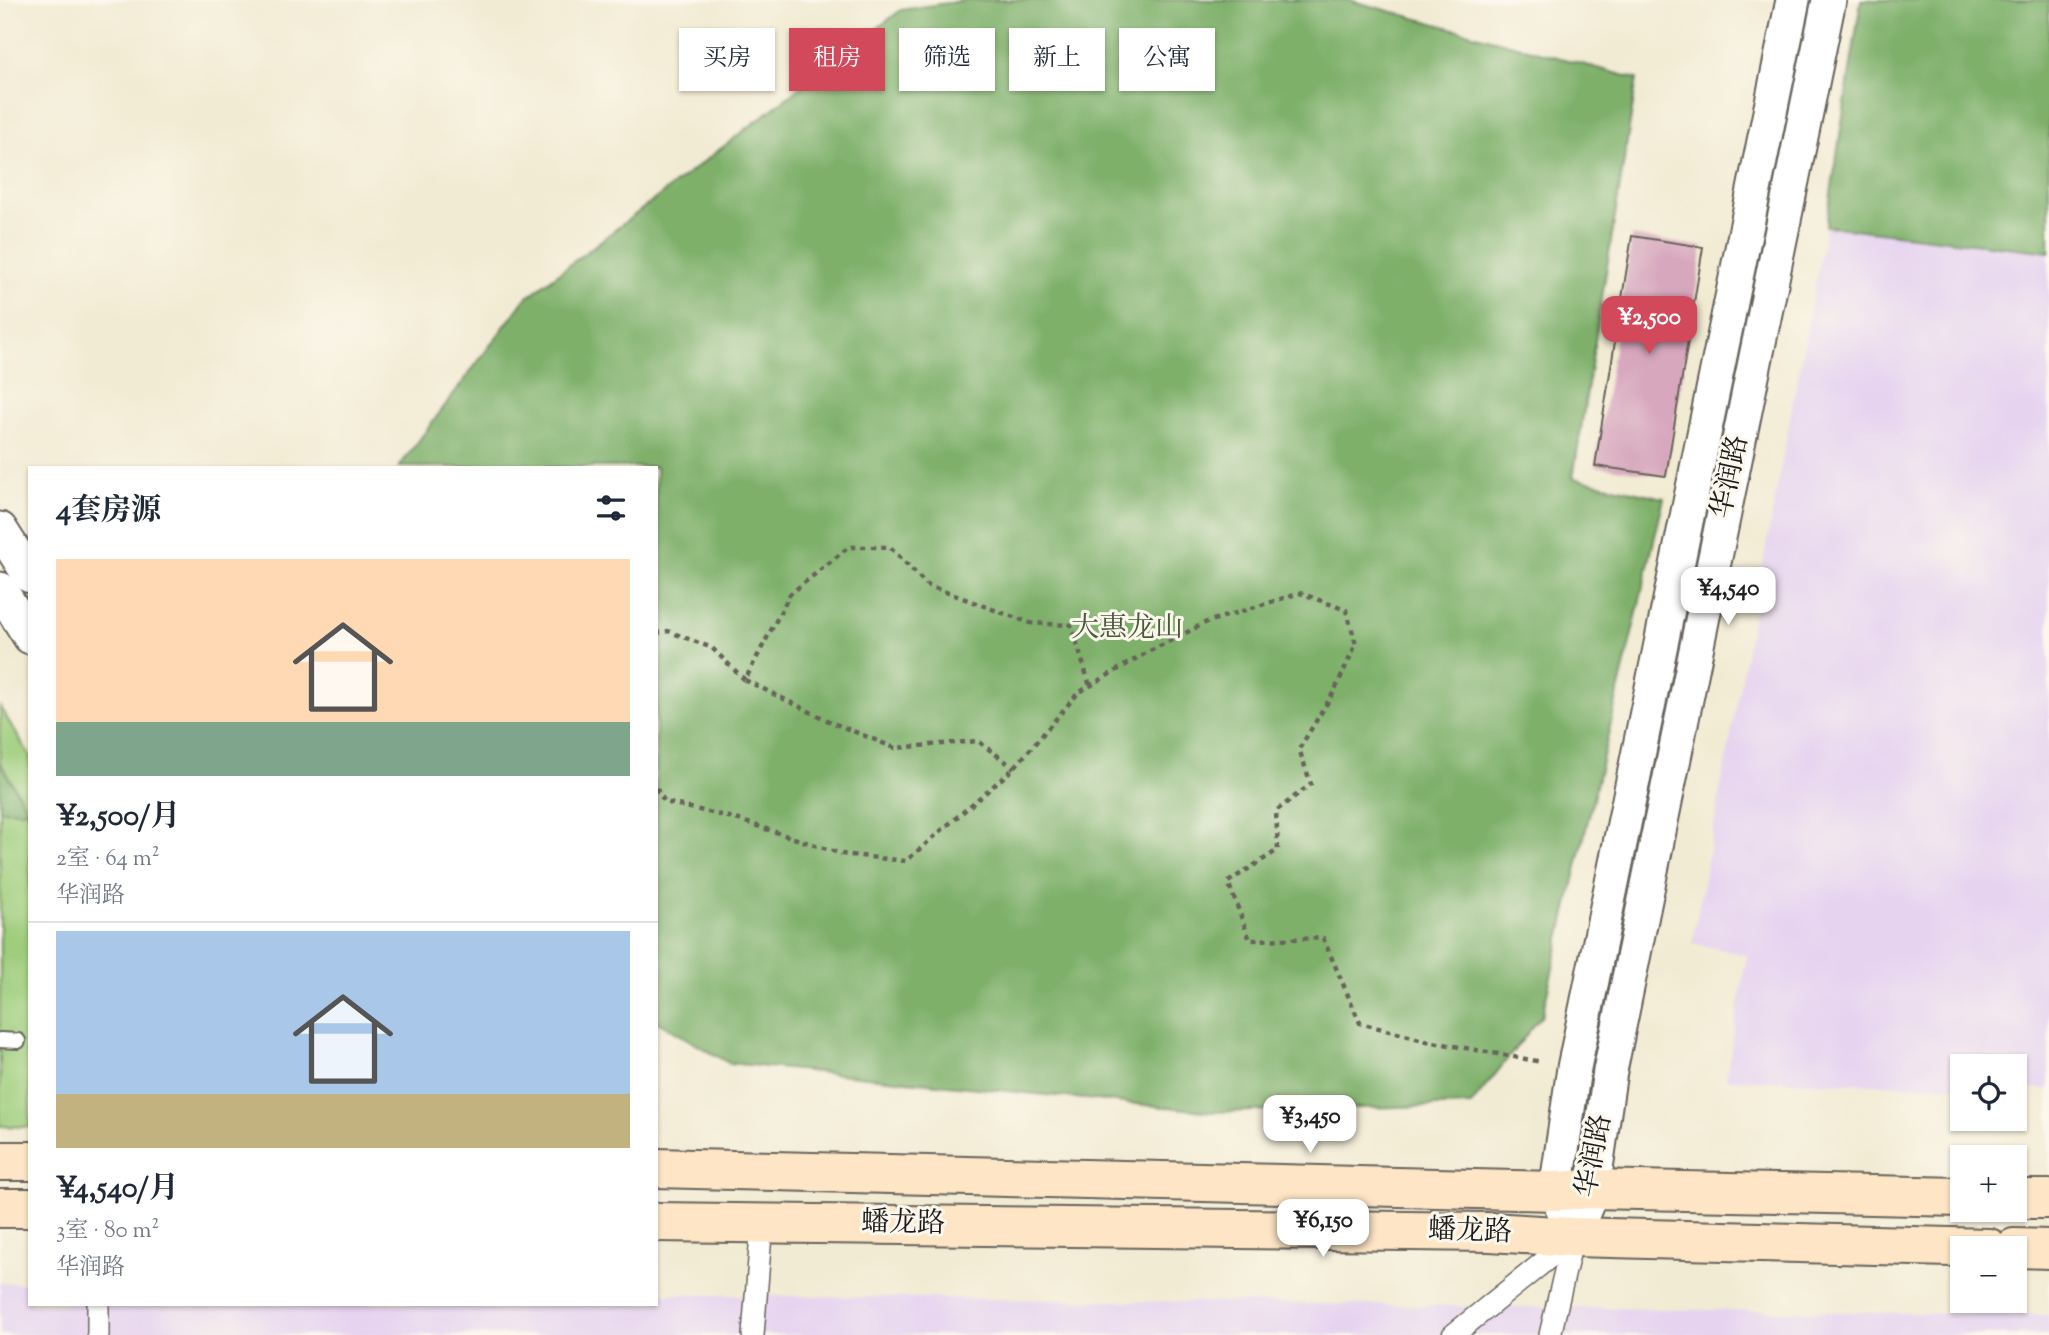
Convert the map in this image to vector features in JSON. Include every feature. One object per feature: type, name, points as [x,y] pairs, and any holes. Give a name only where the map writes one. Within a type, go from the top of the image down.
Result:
[{"type":"main road","points":[[0,1161],[28,1161]]},
{"type":"main road","name":"蟠龙路","points":[[658,1168],[1950,1197]]},
{"type":"main road","points":[[2027,1199],[2049,1199]]},
{"type":"main road","points":[[0,1208],[28,1208]]},
{"type":"main road","name":"蟠龙路","points":[[658,1222],[1463,1231],[1573,1237],[1950,1247]]},
{"type":"main road","points":[[2027,1248],[2049,1249]]},
{"type":"street","name":"华润路","points":[[1573,1237],[1574,1068],[1793,0]]},
{"type":"street","name":"华润路","points":[[1574,1190],[1609,1071],[1829,0]]},
{"type":"street","points":[[0,529],[28,573]]},
{"type":"street","points":[[0,589],[28,634]]},
{"type":"street","points":[[752,1335],[762,1222]]},
{"type":"street","points":[[1453,1335],[1573,1237]]},
{"type":"street","points":[[1549,1335],[1573,1237]]},
{"type":"street","points":[[98,1306],[98,1335]]},
{"type":"lane","points":[[0,1040],[18,1041]]},
{"type":"path","points":[[745,680],[790,594],[849,547],[890,547],[927,585],[1030,623],[1071,625],[1090,686]]},
{"type":"path","points":[[658,792],[664,802],[733,818],[842,854],[906,861],[1014,768],[1078,694],[1146,653],[1207,622],[1300,593],[1346,610],[1356,645],[1335,691],[1299,750],[1311,784],[1276,811],[1278,850],[1228,882],[1250,940],[1323,938],[1360,1023],[1427,1041],[1574,1068]]},
{"type":"path","points":[[658,633],[668,631],[712,648],[745,680],[833,723],[895,748],[978,741],[1014,768]]},
{"type":"shaded area","points":[[1826,226],[2049,247],[2049,1089],[2027,1088],[2027,1054],[1950,1054],[1950,1087],[1726,1079],[1747,955],[1692,943]]},
{"type":"shaded area","points":[[0,1283],[28,1284],[28,1306],[658,1306],[658,1294],[2049,1315],[2049,1335],[0,1335]]},
{"type":"green space","name":"大惠龙山","points":[[967,0],[1349,0],[1637,79],[1573,478],[1664,498],[1542,1015],[1471,1105],[1214,1112],[729,1063],[658,1022],[658,466],[400,466],[525,299],[796,91],[885,91],[885,28],[878,28],[901,10]]},
{"type":"green space","points":[[1861,0],[2049,0],[2049,252],[1826,226]]},
{"type":"green space","points":[[0,707],[28,753],[28,1127],[0,1126]]},
{"type":"green space","points":[[0,762],[28,811],[0,810]]},
{"type":"building","points":[[1632,236],[1703,247],[1666,476],[1595,466]]}]
